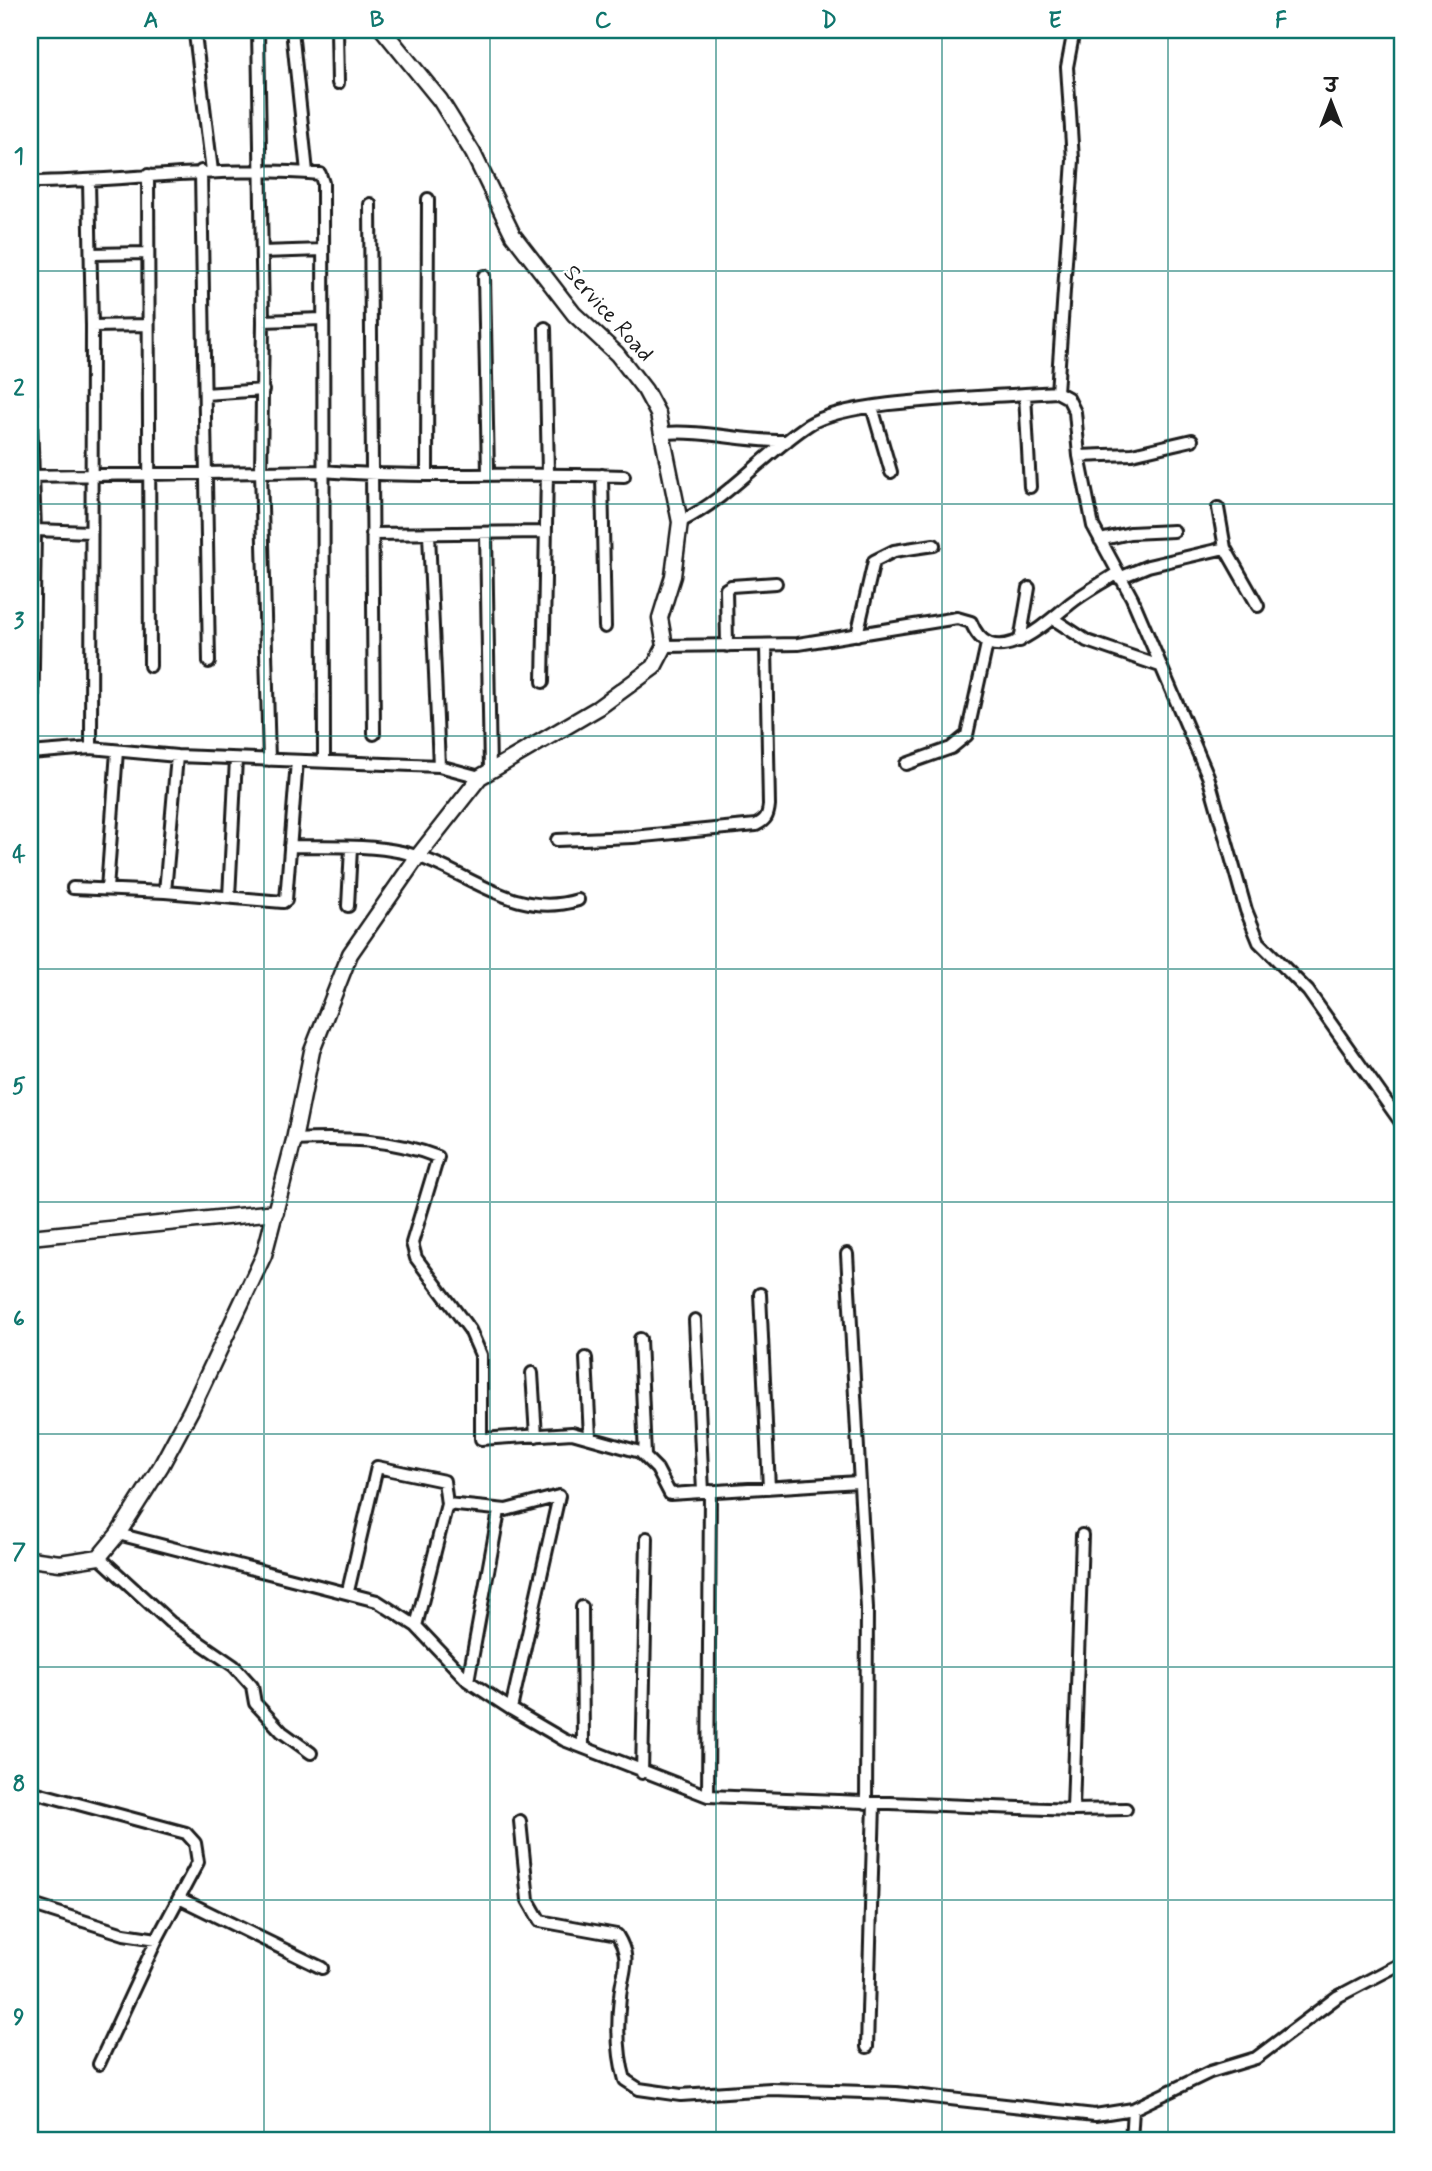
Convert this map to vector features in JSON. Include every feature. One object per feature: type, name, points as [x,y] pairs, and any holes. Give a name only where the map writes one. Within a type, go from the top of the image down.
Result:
[{"type":"street","points":[[198,30],[195,34],[206,171],[205,394],[209,662]]},
{"type":"street","points":[[258,30],[263,321],[261,471],[269,760]]},
{"type":"street","points":[[292,30],[307,173]]},
{"type":"street","points":[[337,30],[338,83]]},
{"type":"street","name":"Service Road","points":[[383,30],[440,100],[473,153],[513,235],[574,314],[618,354],[659,414],[680,522],[673,576],[660,618],[665,646]]},
{"type":"street","points":[[1057,392],[1073,160],[1067,67],[1074,30]]},
{"type":"street","points":[[30,182],[89,181],[206,171],[320,174],[323,183],[324,762]]},
{"type":"street","points":[[148,175],[150,666]]},
{"type":"street","points":[[89,181],[92,326],[89,475],[90,748]]},
{"type":"street","points":[[427,474],[428,200]]},
{"type":"street","points":[[370,205],[374,734]]},
{"type":"street","points":[[262,253],[323,250]]},
{"type":"street","points":[[90,254],[148,253]]},
{"type":"street","points":[[484,276],[488,474]]},
{"type":"street","points":[[263,321],[322,319]]},
{"type":"street","points":[[92,326],[148,325]]},
{"type":"street","points":[[544,682],[547,473],[545,328]]},
{"type":"street","points":[[205,394],[262,390]]},
{"type":"street","points":[[680,522],[708,509],[787,441],[828,414],[1024,394],[1057,392],[1068,398],[1075,412],[1079,457],[1093,526],[1132,598],[1178,713],[1208,776],[1246,910],[1258,942],[1308,991],[1402,1124]]},
{"type":"street","points":[[30,393],[35,530],[32,735]]},
{"type":"street","points":[[1024,394],[1030,487]]},
{"type":"street","points":[[872,408],[891,472]]},
{"type":"street","points":[[664,433],[690,432],[735,440],[787,441]]},
{"type":"street","points":[[1079,457],[1132,454],[1192,440]]},
{"type":"street","points":[[32,476],[149,476],[261,471],[323,471],[371,475],[547,473],[624,476]]},
{"type":"street","points":[[602,475],[605,627]]},
{"type":"street","points":[[1218,508],[1225,548],[1258,607]]},
{"type":"street","points":[[35,530],[90,532]]},
{"type":"street","points":[[1100,540],[1130,533],[1174,531]]},
{"type":"street","points":[[485,774],[486,533]]},
{"type":"street","points":[[372,534],[546,533]]},
{"type":"street","points":[[429,534],[439,766]]},
{"type":"street","points":[[857,635],[874,561],[894,551],[934,545]]},
{"type":"street","points":[[30,1559],[60,1563],[99,1557],[118,1535],[173,1444],[264,1255],[294,1140],[312,1051],[341,971],[418,856],[485,774],[598,708],[654,667],[665,646],[766,645],[857,635],[957,618],[971,622],[977,638],[987,644],[1020,641],[1055,620],[1071,603],[1118,575],[1225,548]]},
{"type":"street","points":[[727,646],[726,589],[731,586],[776,583]]},
{"type":"street","points":[[1020,641],[1030,588]]},
{"type":"street","points":[[1055,620],[1087,641],[1160,666]]},
{"type":"street","points":[[906,765],[951,748],[967,735],[987,644]]},
{"type":"street","points":[[557,840],[633,837],[756,825],[762,822],[768,816],[769,806],[766,645]]},
{"type":"street","points":[[30,753],[90,748],[177,756],[439,766],[485,774]]},
{"type":"street","points":[[107,889],[117,751]]},
{"type":"street","points":[[165,892],[177,756]]},
{"type":"street","points":[[229,897],[236,759]]},
{"type":"street","points":[[73,888],[286,900],[298,761]]},
{"type":"street","points":[[290,846],[399,851],[418,856],[518,903],[543,906],[578,900]]},
{"type":"street","points":[[348,906],[351,849]]},
{"type":"street","points":[[294,1140],[375,1141],[438,1157],[436,1173],[412,1243],[415,1258],[470,1331],[481,1356],[481,1440],[572,1433],[590,1437],[645,1456],[657,1469],[670,1494],[858,1482]]},
{"type":"street","points":[[30,1237],[276,1212]]},
{"type":"street","points":[[847,1254],[867,1608],[870,1803],[867,2047]]},
{"type":"street","points":[[760,1294],[769,1488]]},
{"type":"street","points":[[695,1321],[707,1492],[708,1796]]},
{"type":"street","points":[[640,1339],[645,1456]]},
{"type":"street","points":[[586,1358],[590,1437]]},
{"type":"street","points":[[532,1373],[536,1436]]},
{"type":"street","points":[[348,1591],[377,1467],[428,1475],[444,1482],[447,1504],[416,1626]]},
{"type":"street","points":[[447,1504],[499,1511],[559,1496],[511,1710]]},
{"type":"street","points":[[468,1682],[499,1511]]},
{"type":"street","points":[[118,1535],[189,1555],[348,1591],[377,1601],[416,1626],[468,1682],[511,1710],[583,1747],[642,1773],[708,1796],[1073,1810],[1126,1809]]},
{"type":"street","points":[[1073,1810],[1082,1535]]},
{"type":"street","points":[[642,1773],[647,1538]]},
{"type":"street","points":[[99,1557],[170,1622],[234,1666],[252,1686],[256,1703],[282,1732],[311,1753]]},
{"type":"street","points":[[582,1607],[583,1747]]},
{"type":"street","points":[[30,1791],[186,1833],[195,1843],[198,1862],[157,1939],[99,2064]]},
{"type":"street","points":[[520,1822],[528,1900],[540,1921],[617,1934],[626,1950],[626,1974],[620,1996],[618,2050],[625,2080],[639,2088],[681,2095],[771,2089],[896,2093],[1095,2115],[1133,2109],[1210,2072],[1256,2058],[1337,1997],[1402,1963]]},
{"type":"street","points":[[179,1898],[322,1968]]},
{"type":"street","points":[[30,1904],[124,1934],[157,1939]]},
{"type":"street","points":[[1131,2141],[1133,2109]]}]
